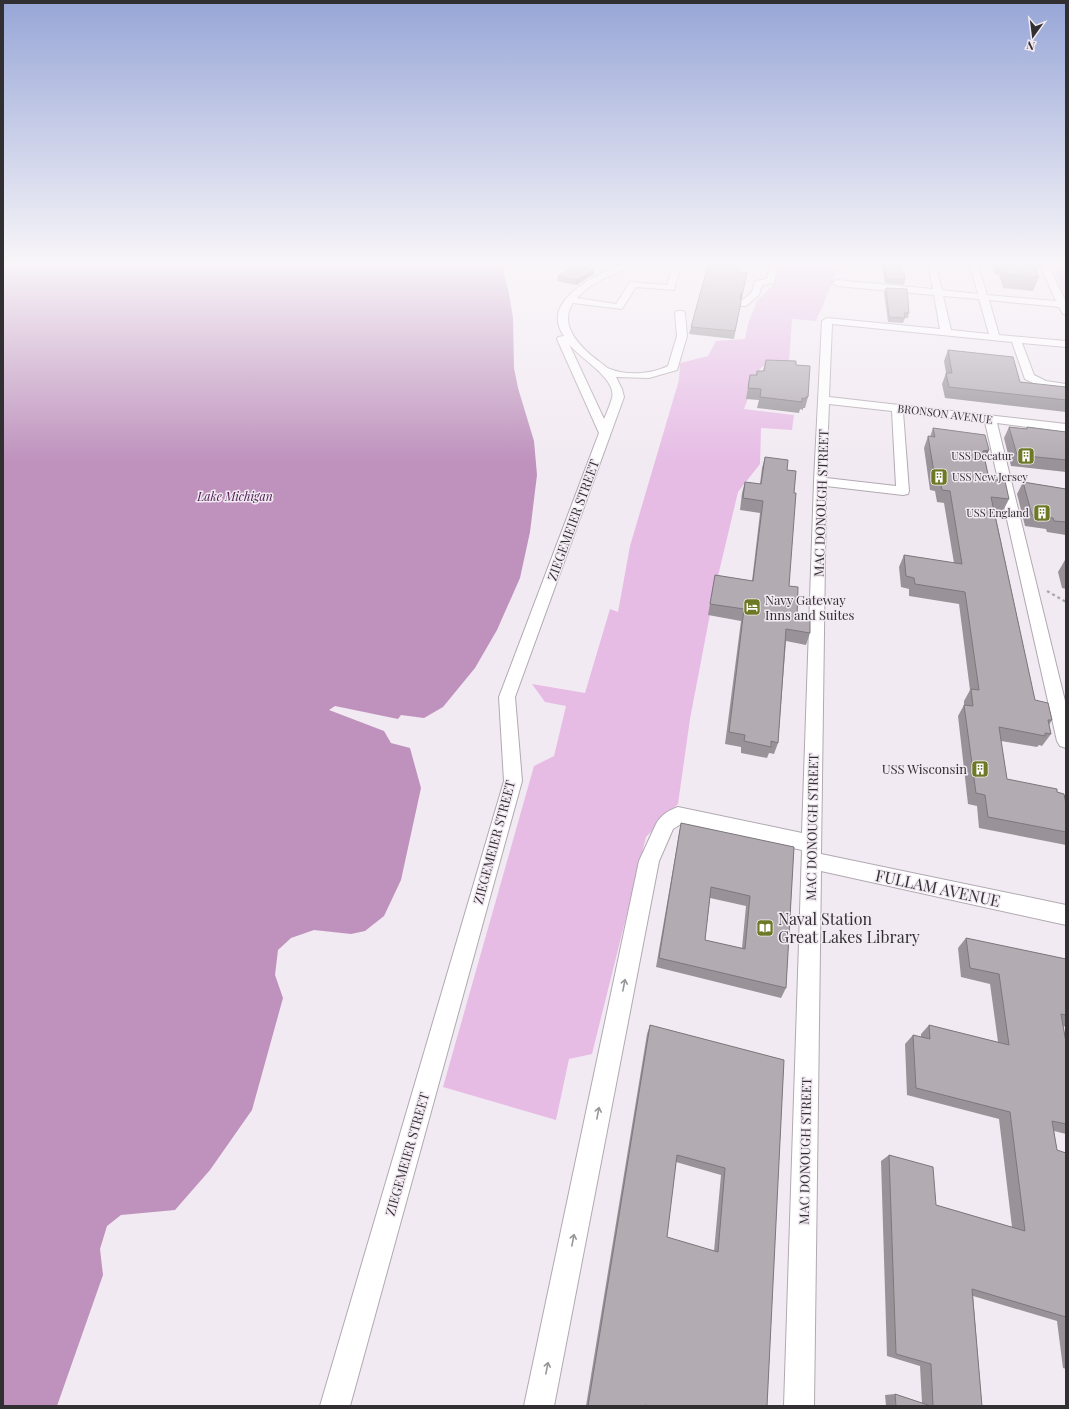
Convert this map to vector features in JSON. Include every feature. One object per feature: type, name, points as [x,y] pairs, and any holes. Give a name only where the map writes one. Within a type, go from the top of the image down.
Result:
[{"type":"street","points":[[559,331],[605,433]]},
{"type":"street","name":"ZIEGEMEIER STREET","points":[[335,1406],[513,781],[507,697],[618,397],[618,390],[614,381],[607,372],[590,360],[573,344],[567,331]]},
{"type":"street","points":[[607,372],[624,376],[666,372],[673,368],[682,336],[682,331]]},
{"type":"street","name":"MAC DONOUGH STREET","points":[[799,1406],[820,481],[825,400],[827,331]]},
{"type":"street","name":"MAC DONOUGH STREET","points":[[933,331],[946,332]]},
{"type":"street","points":[[993,331],[995,337]]},
{"type":"street","points":[[946,332],[1066,344]]},
{"type":"street","points":[[1016,339],[1029,377],[1043,384],[1066,387]]},
{"type":"street","name":"BRONSON AVENUE","points":[[825,400],[1066,428]]},
{"type":"street","points":[[820,481],[903,491],[897,408]]},
{"type":"street","points":[[990,420],[1066,741]]},
{"type":"street","name":"FULLAM AVENUE","points":[[539,1406],[649,861],[666,824],[678,815],[812,852],[878,876],[1066,915]]},
{"type":"shaded area","points":[[747,331],[791,331],[789,361],[770,360],[758,371],[744,409],[794,415],[792,430],[761,428],[760,464],[738,492],[714,593],[690,719],[678,804],[646,837],[592,1054],[569,1059],[556,1120],[443,1087],[534,766],[554,756],[566,706],[545,702],[532,684],[585,693],[610,609],[618,612],[630,546],[679,380],[680,363],[708,356],[716,341],[745,339]]},
{"type":"water","name":"Lake Michigan","points":[[3,331],[513,331],[514,368],[518,388],[534,441],[537,475],[530,532],[520,578],[497,630],[475,668],[443,707],[424,718],[401,715],[398,719],[335,706],[329,710],[384,731],[391,743],[410,748],[421,788],[401,880],[384,916],[365,931],[351,934],[314,930],[291,938],[278,950],[275,975],[283,998],[252,1110],[210,1170],[175,1210],[121,1215],[107,1226],[100,1249],[103,1275],[57,1406],[3,1406]]},
{"type":"building","points":[[948,350],[1013,357],[1020,382],[1066,387],[1066,400],[949,387],[946,373],[952,373]]},
{"type":"building","points":[[766,360],[796,361],[796,365],[810,366],[808,397],[805,399],[802,398],[802,402],[760,397],[761,389],[748,388],[750,375],[757,375],[757,371],[764,371]]},
{"type":"building","points":[[1009,427],[1027,429],[1027,427],[1066,432],[1066,460],[1017,455]]},
{"type":"building","points":[[933,428],[985,435],[989,450],[983,451],[989,479],[1005,481],[1009,499],[991,497],[1035,700],[1048,703],[1052,720],[1048,720],[1051,734],[1045,733],[1045,736],[999,727],[1007,779],[1057,789],[1057,792],[1064,794],[1066,804],[1066,832],[988,817],[985,795],[976,793],[964,705],[973,706],[971,689],[979,690],[965,592],[915,584],[914,578],[906,576],[904,555],[962,564],[950,491],[942,490],[940,480],[935,479],[928,436],[935,437]]},
{"type":"building","name":"Navy Gateway Inns and Suites","points":[[765,457],[788,460],[787,470],[796,471],[794,493],[796,493],[789,586],[798,587],[797,617],[810,619],[810,633],[786,629],[778,743],[771,741],[771,747],[744,741],[745,735],[729,732],[744,609],[710,604],[715,575],[753,581],[763,501],[743,498],[745,482],[761,484]]},
{"type":"building","points":[[1023,482],[1066,489],[1066,522],[1054,521],[1053,518],[1032,515]]},
{"type":"building","name":"Naval Station Great Lakes Library","points":[[681,823],[794,847],[786,988],[659,958]],"holes":[[[711,887],[750,896],[745,949],[705,940]]]},
{"type":"building","points":[[966,938],[1066,959],[1066,1015],[1061,1014],[1066,1042],[1066,1124],[1052,1121],[1057,1150],[1066,1153],[1066,1317],[972,1289],[982,1406],[933,1406],[931,1364],[896,1354],[889,1155],[933,1167],[936,1205],[1025,1231],[1010,1112],[916,1088],[913,1035],[930,1039],[929,1025],[1009,1045],[999,974],[970,968]]},
{"type":"building","points":[[650,1025],[784,1060],[767,1406],[588,1406]],"holes":[[[677,1155],[725,1168],[718,1252],[667,1237]]]},
{"type":"building","points":[[895,1394],[931,1406],[896,1406]]},
{"type":"place","name":"USS Decatur","points":[[1026,456]]},
{"type":"place","name":"USS New Jersey","points":[[939,477]]},
{"type":"place","name":"USS England","points":[[1042,513]]},
{"type":"place","name":"Navy Gateway Inns and Suites","points":[[752,607]]},
{"type":"place","name":"USS Wisconsin","points":[[980,769]]},
{"type":"place","name":"Naval Station Great Lakes Library","points":[[765,928]]}]
